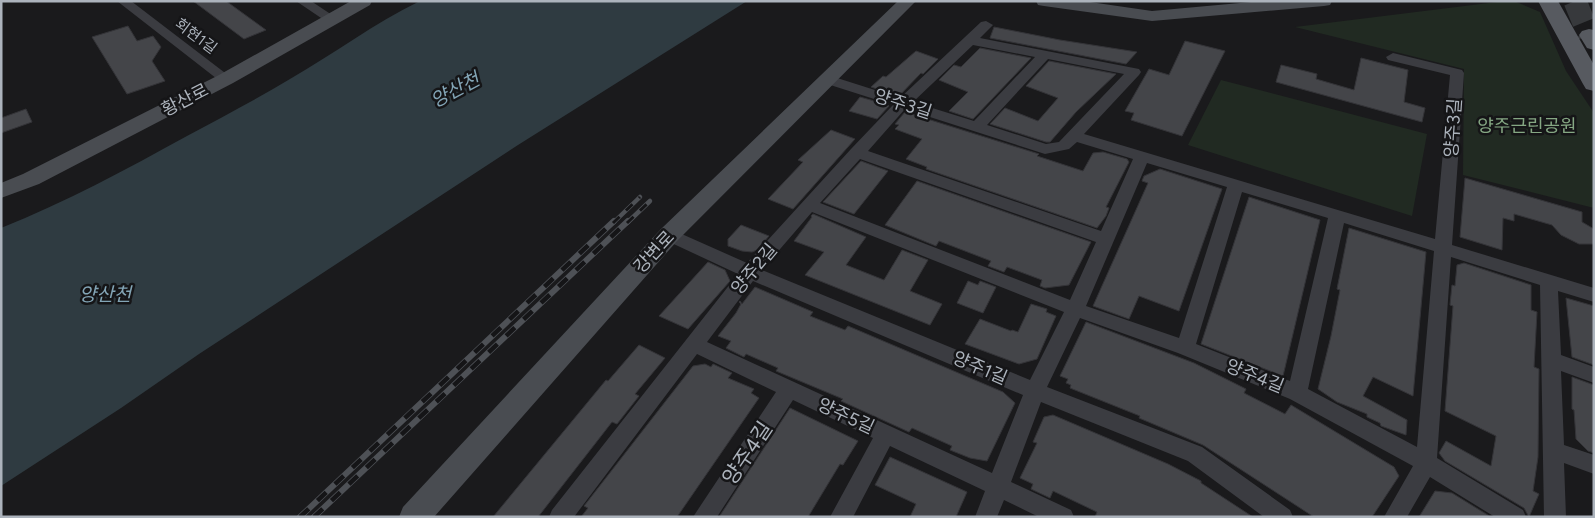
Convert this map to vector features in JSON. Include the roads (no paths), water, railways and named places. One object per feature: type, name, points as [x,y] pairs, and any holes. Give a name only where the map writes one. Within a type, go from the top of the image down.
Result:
[{"type":"main road","points":[[1548,1],[1594,84]]},
{"type":"street","name":"회현1길","points":[[123,1],[226,79]]},
{"type":"street","points":[[302,1],[332,19]]},
{"type":"street","name":"황산로","points":[[1,190],[31,179],[226,79],[364,1]]},
{"type":"street","name":"강변로","points":[[414,517],[669,235],[908,1]]},
{"type":"street","points":[[1044,1],[1152,16],[1324,1]]},
{"type":"street","name":"양주2길","points":[[560,517],[750,272],[808,205],[903,103],[986,25]]},
{"type":"street","points":[[970,40],[1044,54]]},
{"type":"street","points":[[977,127],[1044,54]]},
{"type":"street","name":"양주3길","points":[[829,80],[1045,149],[1064,146],[1134,72],[1044,54]]},
{"type":"street","name":"양주3길","points":[[1393,57],[1457,72],[1444,248]]},
{"type":"street","points":[[1075,136],[1594,295]]},
{"type":"street","points":[[856,152],[1107,239]]},
{"type":"street","points":[[986,517],[1035,391],[1107,239],[1142,156]]},
{"type":"street","points":[[1185,348],[1236,185]]},
{"type":"street","points":[[808,205],[1075,309]]},
{"type":"street","points":[[1297,392],[1337,215]]},
{"type":"street","name":"양주1길","points":[[669,235],[750,272],[1035,391],[1194,454],[1282,517]]},
{"type":"street","points":[[1394,517],[1426,464],[1444,248]]},
{"type":"street","points":[[1549,281],[1555,517]]},
{"type":"street","name":"양주4길","points":[[1075,309],[1185,348],[1297,392],[1426,464]]},
{"type":"street","name":"양주5길","points":[[694,344],[1063,517]]},
{"type":"street","points":[[1551,360],[1594,375]]},
{"type":"street","name":"양주4길","points":[[704,517],[789,390]]},
{"type":"street","points":[[841,517],[886,434]]},
{"type":"street","points":[[1553,450],[1594,465]]},
{"type":"street","points":[[1426,464],[1515,517]]},
{"type":"water","name":"양산천","points":[[420,1],[747,1],[518,145],[1,486],[1,228],[96,185],[142,161],[265,94],[386,19]]},
{"type":"tunnel","points":[[1575,1],[1589,35]]},
{"type":"railway","points":[[613,223],[640,197]]},
{"type":"railway","points":[[627,223],[650,201]]},
{"type":"railway","points":[[300,517],[614,221]]},
{"type":"railway","points":[[314,517],[628,221]]},
{"type":"park label","name":"양주근린공원","points":[[1527,126]]}]
